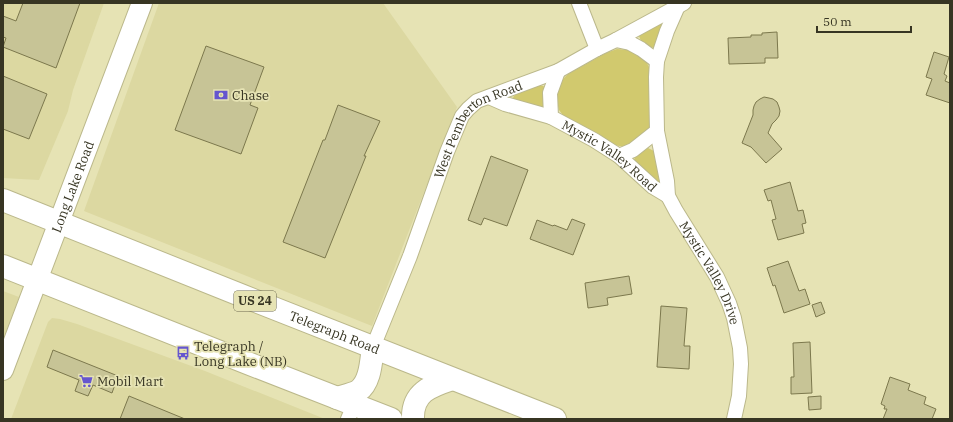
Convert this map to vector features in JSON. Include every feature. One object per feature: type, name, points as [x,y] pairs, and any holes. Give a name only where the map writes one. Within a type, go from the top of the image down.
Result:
[{"type":"highway","name":"Telegraph Road","points":[[3,200],[555,419]]},
{"type":"highway","points":[[3,266],[250,364],[347,407],[391,419]]},
{"type":"highway","points":[[347,407],[365,384],[369,371],[373,346]]},
{"type":"highway","points":[[413,419],[414,408],[421,394],[434,384],[452,379]]},
{"type":"main road","name":"Long Lake Road","points":[[3,370],[142,3]]},
{"type":"street","points":[[579,3],[597,48]]},
{"type":"street","name":"West Pemberton Road","points":[[373,346],[410,256],[447,152],[462,116],[468,109],[477,102],[558,71],[597,48],[616,40],[681,4]]},
{"type":"street","name":"Mystic Valley Drive","points":[[681,4],[667,31],[657,60],[657,131],[667,181],[668,196],[717,277],[734,318],[740,348],[741,364],[739,396],[734,419]]},
{"type":"street","points":[[616,40],[630,43],[657,60]]},
{"type":"street","name":"Mystic Valley Road","points":[[551,118],[550,93],[558,71]]},
{"type":"street","name":"Mystic Valley Road","points":[[489,97],[505,104],[551,118],[594,140],[619,156],[653,187],[668,196]]},
{"type":"street","points":[[619,156],[633,150],[657,131]]},
{"type":"shaded area","points":[[3,3],[104,3],[73,90],[68,111],[39,180],[3,178]]},
{"type":"shaded area","points":[[159,3],[383,3],[457,107],[372,326],[84,211]]},
{"type":"shaded area","points":[[657,23],[663,25],[655,47],[650,48],[641,41],[639,36]]},
{"type":"shaded area","points":[[617,49],[629,50],[642,58],[647,63],[652,73],[651,123],[648,130],[642,137],[625,147],[614,145],[566,119],[559,110],[557,102],[557,92],[560,82],[568,74],[606,53]]},
{"type":"shaded area","points":[[539,85],[547,88],[546,108],[542,110],[515,102],[513,97],[518,93]]},
{"type":"shaded area","points":[[648,148],[654,151],[663,186],[660,188],[634,161],[635,156]]},
{"type":"shaded area","points":[[3,291],[19,297],[3,339]]},
{"type":"shaded area","points":[[52,318],[77,324],[205,371],[325,419],[11,419],[48,322]]},
{"type":"building","points":[[23,3],[80,3],[56,68],[3,47],[6,38],[3,37],[3,16],[16,21]]},
{"type":"building","points":[[777,32],[778,58],[765,58],[765,63],[729,64],[728,38],[751,37],[751,35],[762,35],[762,33]]},
{"type":"building","name":"Chase","points":[[206,46],[264,67],[250,105],[258,108],[241,154],[175,130]]},
{"type":"building","points":[[934,52],[949,57],[944,74],[947,76],[945,81],[950,83],[950,103],[926,95],[932,79],[926,77]]},
{"type":"building","points":[[3,76],[47,94],[29,139],[3,129]]},
{"type":"building","points":[[764,97],[773,99],[777,102],[779,107],[779,116],[772,124],[768,133],[782,149],[766,163],[751,147],[742,143],[753,115],[754,106],[756,102]]},
{"type":"building","points":[[338,105],[380,121],[364,156],[366,156],[325,258],[283,242]]},
{"type":"building","points":[[491,156],[528,170],[507,226],[484,218],[481,225],[468,220]]},
{"type":"building","points":[[790,182],[798,211],[803,210],[806,223],[802,224],[804,233],[778,240],[772,220],[776,219],[771,200],[768,201],[764,190]]},
{"type":"building","points":[[572,219],[585,224],[573,255],[530,239],[537,220],[567,230]]},
{"type":"building","points":[[788,261],[799,291],[805,289],[810,304],[784,313],[775,285],[773,286],[767,268]]},
{"type":"building","points":[[629,276],[632,294],[607,298],[608,305],[588,308],[585,283]]},
{"type":"building","points":[[821,302],[825,313],[816,317],[812,305]]},
{"type":"building","points":[[661,306],[687,308],[684,346],[690,346],[689,369],[657,367]]},
{"type":"building","points":[[810,342],[812,393],[791,394],[791,377],[794,377],[793,343]]},
{"type":"building","points":[[53,350],[118,376],[112,393],[93,385],[88,396],[75,391],[79,380],[47,367]]},
{"type":"building","points":[[890,377],[910,384],[908,390],[926,397],[924,404],[936,409],[932,419],[883,419],[887,409],[884,409],[885,406],[881,404]]},
{"type":"building","points":[[129,396],[185,419],[120,419]]},
{"type":"building","points":[[821,396],[821,409],[809,410],[808,397]]},
{"type":"place","name":"Chase","points":[[221,95]]},
{"type":"place","name":"Telegraph / Long Lake (NB)","points":[[183,353]]},
{"type":"place","name":"Mobil Mart","points":[[86,381]]}]
